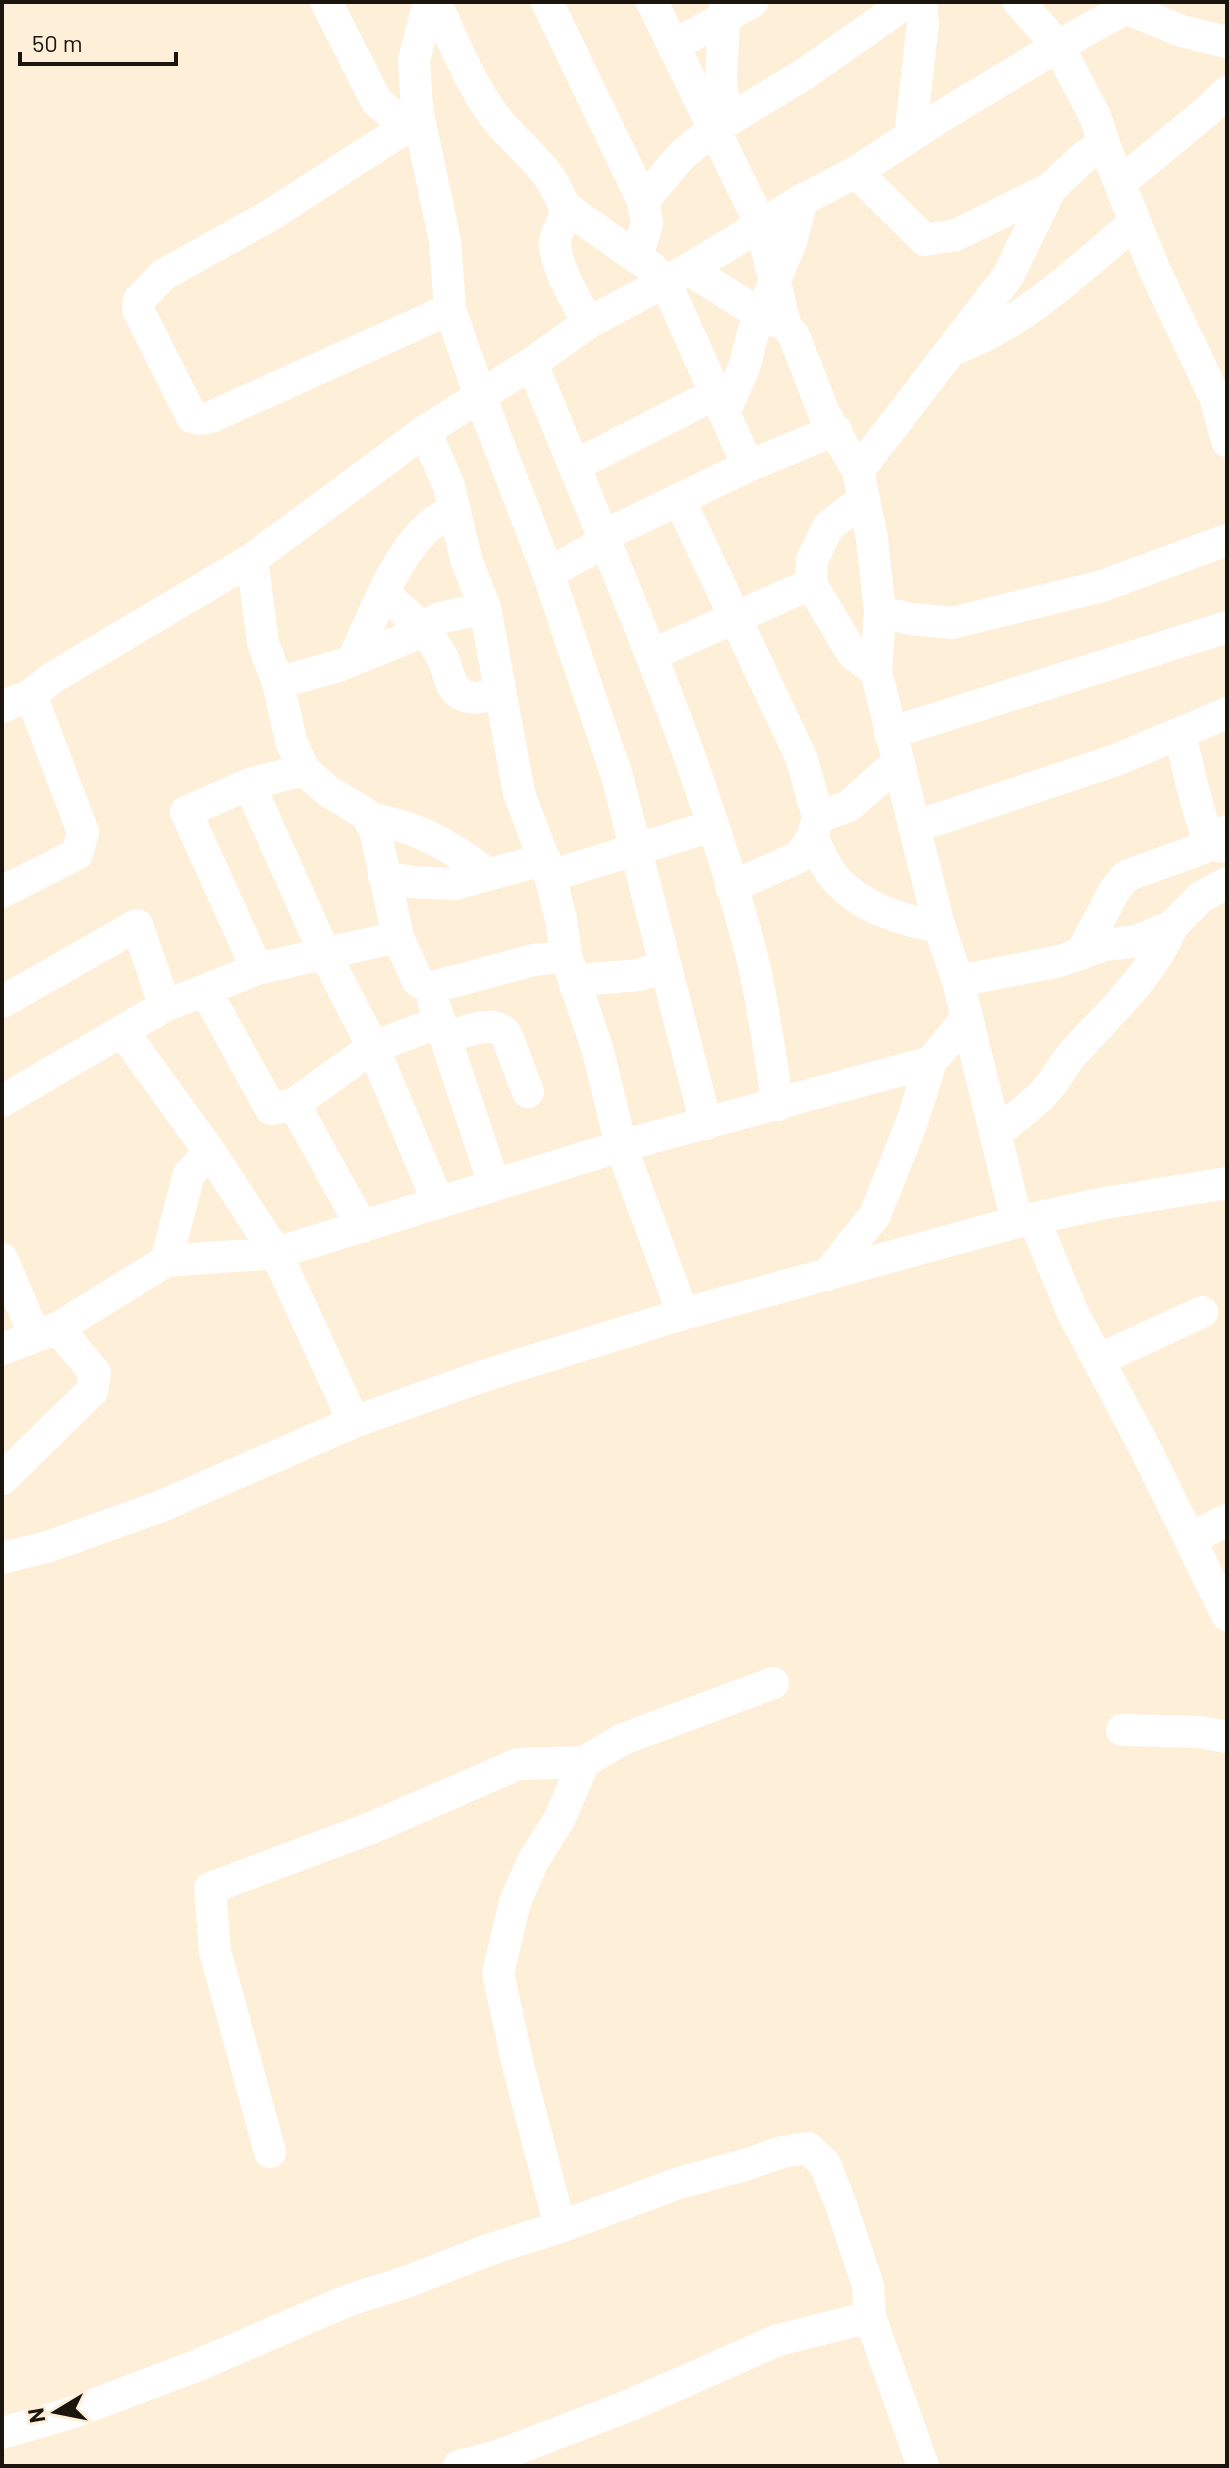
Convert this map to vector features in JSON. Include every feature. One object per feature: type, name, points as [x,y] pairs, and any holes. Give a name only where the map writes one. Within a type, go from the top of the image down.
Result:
[{"type":"street","points":[[326,2],[377,102],[413,123]]},
{"type":"street","points":[[429,2],[414,60],[413,123],[445,241],[450,309],[548,573],[617,776],[706,1124]]},
{"type":"street","points":[[435,2],[478,90],[499,121],[545,168],[565,207],[637,258],[773,320],[794,336],[824,413],[858,471],[872,539],[880,612],[876,671],[893,748],[940,927],[958,981],[995,1134],[1025,1220],[1227,1615]]},
{"type":"street","points":[[547,2],[643,201],[647,223],[637,258]]},
{"type":"street","points":[[574,466],[720,403],[744,368],[749,351],[773,320],[775,283],[761,225],[719,125],[673,46],[652,2]]},
{"type":"street","points":[[673,46],[724,10],[752,2]]},
{"type":"street","points":[[643,201],[682,155],[719,125],[806,73],[907,2]]},
{"type":"street","points":[[910,137],[923,23],[921,2]]},
{"type":"street","points":[[1019,2],[1058,46],[1095,116],[1154,269],[1215,397],[1227,441]]},
{"type":"street","points":[[2,892],[77,854],[83,832],[16,701],[252,559],[425,431],[532,363],[588,323],[856,172],[1058,46],[1131,5],[1181,31],[1227,42]]},
{"type":"street","points":[[719,125],[724,10]]},
{"type":"street","points":[[1120,183],[1227,92]]},
{"type":"street","points":[[413,123],[269,216],[163,275],[139,300],[138,310],[192,417],[200,419],[211,417],[450,309]]},
{"type":"street","points":[[856,172],[925,240],[956,235],[1051,188],[1084,157],[1104,144]]},
{"type":"street","points":[[858,471],[1008,276],[1051,188]]},
{"type":"street","points":[[775,283],[791,242],[802,200]]},
{"type":"street","points":[[565,207],[564,220],[554,241],[561,266],[588,323]]},
{"type":"street","points":[[989,220],[1030,230]]},
{"type":"street","points":[[950,350],[979,340],[1049,294],[1135,222]]},
{"type":"street","points":[[677,275],[692,343],[748,466]]},
{"type":"street","points":[[692,343],[749,351]]},
{"type":"street","points":[[532,363],[651,655],[703,794],[753,963],[778,1105]]},
{"type":"street","points":[[548,573],[679,499],[748,466],[836,430]]},
{"type":"street","points":[[425,431],[449,486],[466,559],[485,608],[519,793],[547,868],[561,919],[566,956],[598,1051],[621,1146],[683,1314]]},
{"type":"street","points":[[679,499],[801,757],[815,828],[833,877],[872,908],[916,923],[940,927]]},
{"type":"street","points":[[865,503],[849,510],[828,527],[812,560],[811,584],[852,653],[876,671]]},
{"type":"street","points":[[353,660],[384,595],[416,540],[433,522],[455,510]]},
{"type":"street","points":[[880,612],[952,623],[1102,586],[1227,540]]},
{"type":"street","points":[[252,559],[263,643],[278,683],[291,741],[304,770],[328,791],[353,805],[369,819],[375,830],[398,937],[417,980],[429,988],[494,1184]]},
{"type":"street","points":[[651,655],[811,584]]},
{"type":"street","points":[[384,595],[400,606],[442,656],[457,691],[467,697],[500,692]]},
{"type":"street","points":[[278,683],[353,660],[440,618],[485,608]]},
{"type":"street","points":[[731,887],[799,857],[815,828],[849,806],[893,748],[1227,627]]},
{"type":"street","points":[[914,827],[1116,760],[1227,713]]},
{"type":"street","points":[[1083,950],[1114,891],[1126,876],[1222,840],[1201,816],[1180,733]]},
{"type":"street","points":[[257,969],[186,812],[249,784],[304,770]]},
{"type":"street","points":[[249,784],[325,954],[373,1047],[438,1202]]},
{"type":"street","points":[[369,819],[394,822],[424,835],[463,855],[487,874]]},
{"type":"street","points":[[384,877],[455,884],[487,874],[547,868],[636,849],[712,826]]},
{"type":"street","points":[[958,981],[1060,961],[1083,950],[1137,941],[1172,926],[1201,897],[1227,883]]},
{"type":"street","points":[[2,1002],[137,925],[165,1006]]},
{"type":"street","points":[[995,1134],[1044,1094],[1073,1052],[1095,1032],[1136,983],[1165,944],[1172,926]]},
{"type":"street","points":[[2,1101],[165,1006],[257,969],[398,937]]},
{"type":"street","points":[[429,988],[534,960],[566,956]]},
{"type":"street","points":[[575,986],[591,979],[639,975],[666,966]]},
{"type":"street","points":[[205,990],[271,1109],[294,1104],[373,1047],[443,1030],[492,1025],[506,1034],[528,1092]]},
{"type":"street","points":[[827,1275],[875,1215],[912,1122],[931,1062],[966,1019]]},
{"type":"street","points":[[123,1032],[210,1152],[276,1253],[354,1422]]},
{"type":"street","points":[[2,1349],[46,1332],[166,1261],[276,1253],[621,1146],[931,1062]]},
{"type":"street","points":[[294,1104],[362,1227]]},
{"type":"street","points":[[166,1261],[189,1174],[210,1152]]},
{"type":"street","points":[[2,1558],[47,1547],[159,1507],[354,1422],[483,1376],[683,1314],[1025,1220],[1227,1183]]},
{"type":"street","points":[[2,1259],[46,1332],[95,1373],[92,1391],[2,1479]]},
{"type":"street","points":[[1098,1360],[1202,1312]]},
{"type":"street","points":[[1190,1539],[1227,1520]]},
{"type":"street","points":[[270,2152],[215,1951],[210,1888],[371,1828],[518,1764],[584,1762],[623,1739],[773,1683]]},
{"type":"street","points":[[1122,1730],[1200,1732],[1227,1737]]},
{"type":"street","points":[[560,2227],[498,1973],[515,1902],[533,1861],[560,1818],[584,1762]]},
{"type":"street","points":[[2,2433],[71,2413],[196,2366],[349,2300],[679,2183],[782,2152],[808,2148],[825,2164],[841,2205],[868,2286],[870,2317],[891,2372],[894,2392],[923,2466]]},
{"type":"street","points":[[474,2464],[633,2404],[778,2340],[870,2317]]}]
